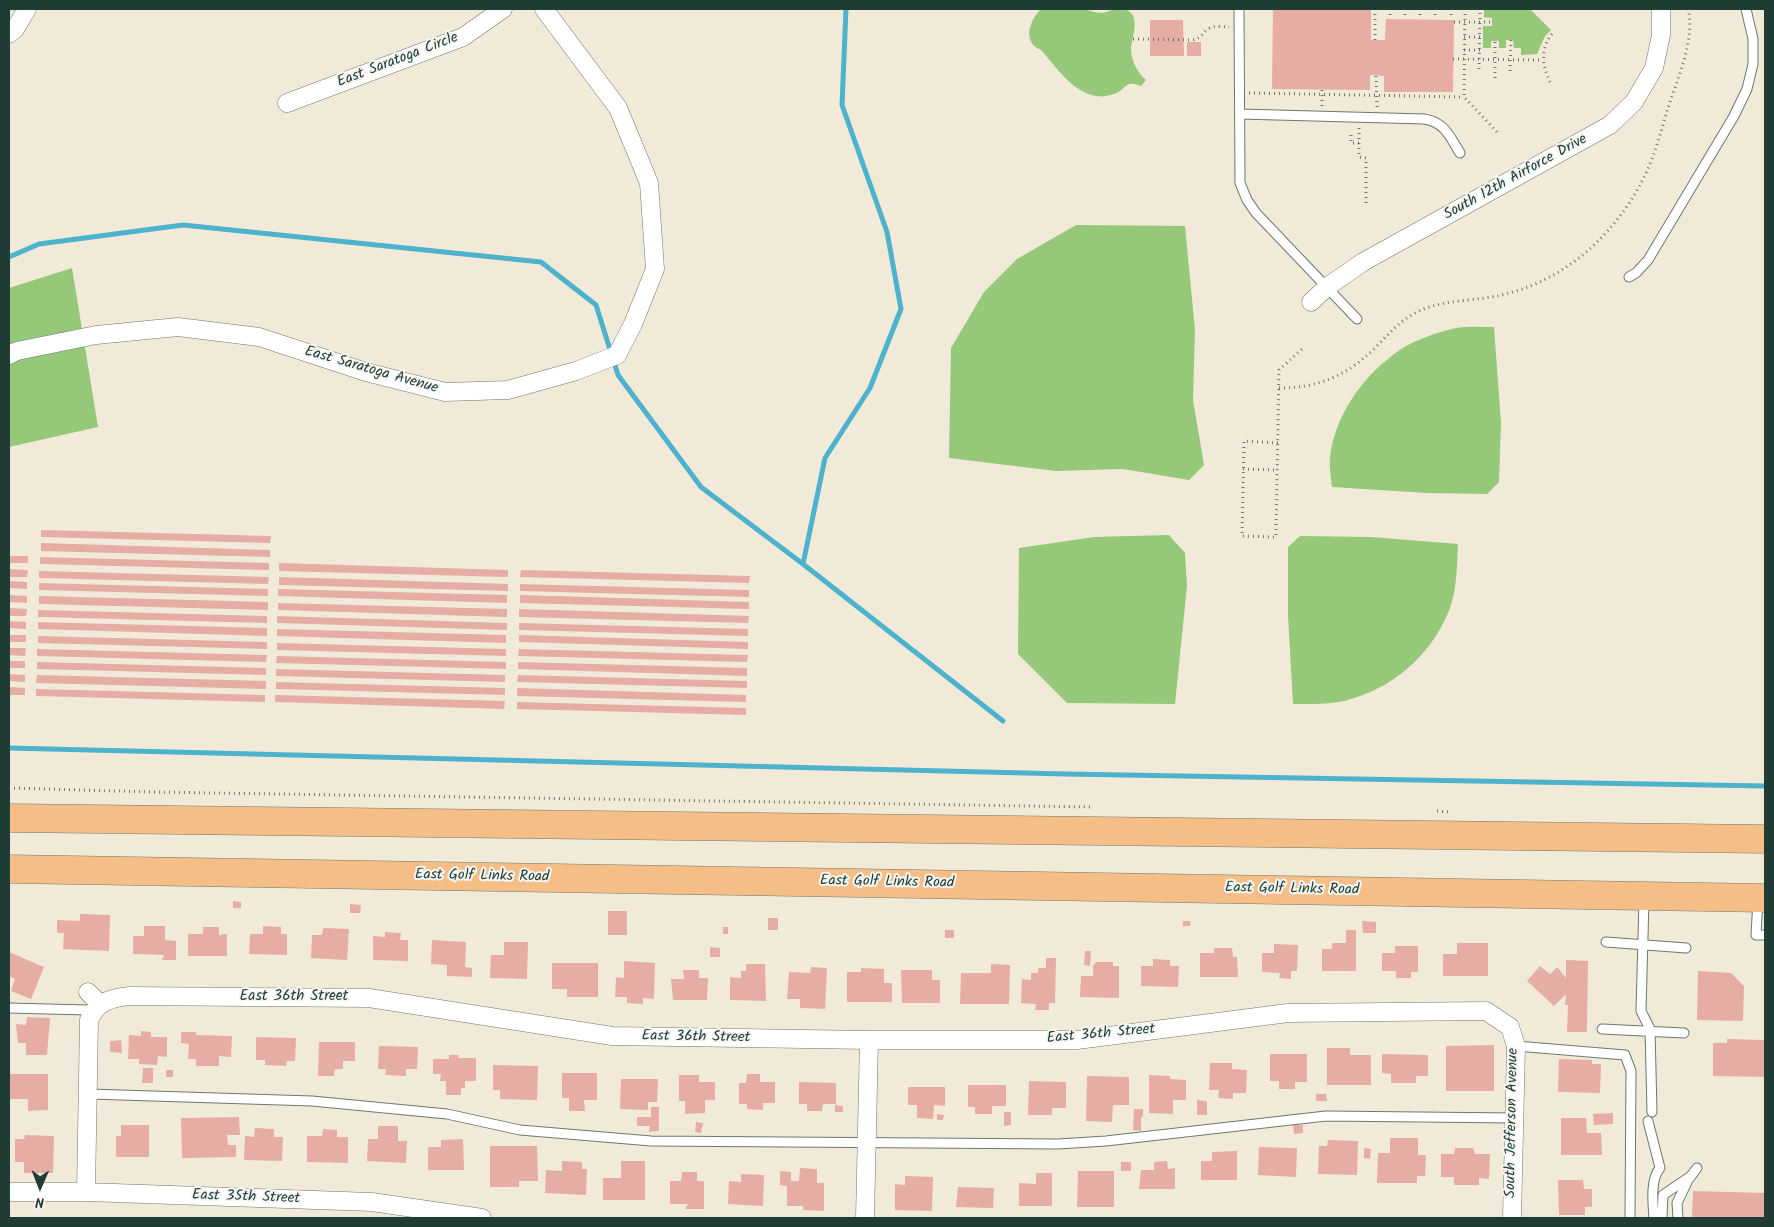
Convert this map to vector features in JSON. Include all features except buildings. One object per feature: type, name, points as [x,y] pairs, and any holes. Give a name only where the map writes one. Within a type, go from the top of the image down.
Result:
[{"type":"main road","points":[[9,818],[1765,838]]},
{"type":"main road","name":"East Golf Links Road","points":[[9,869],[1762,898]]},
{"type":"street","points":[[9,34],[15,29],[27,9]]},
{"type":"street","name":"East Saratoga Circle","points":[[287,103],[463,37],[503,9]]},
{"type":"street","name":"East Saratoga Avenue","points":[[9,355],[17,351],[96,335],[178,328],[259,337],[366,372],[445,392],[508,390],[576,371],[617,355],[633,324],[655,269],[649,183],[618,108],[544,9]]},
{"type":"street","name":"South 12th Airforce Drive","points":[[1311,302],[1326,287],[1363,262],[1610,125],[1634,102],[1654,68],[1662,35],[1661,9]]},
{"type":"street","points":[[86,1192],[89,1020],[96,1008],[88,992]]},
{"type":"street","name":"East 36th Street","points":[[96,1008],[113,998],[129,996],[369,998],[612,1036],[869,1040],[1077,1040],[1288,1014],[1486,1011]]},
{"type":"street","name":"South Jefferson Avenue","points":[[1486,1011],[1510,1027],[1516,1046],[1512,1218]]},
{"type":"street","points":[[865,1218],[869,1040]]},
{"type":"street","name":"East 35th Street","points":[[9,1192],[86,1192],[372,1202],[482,1218]]},
{"type":"lane","points":[[1239,9],[1240,183],[1247,200],[1256,213],[1357,319]]},
{"type":"lane","points":[[1629,278],[1636,274],[1648,260],[1734,116],[1747,89],[1754,64],[1754,39],[1746,9]]},
{"type":"lane","points":[[1240,114],[1433,120],[1447,131],[1460,153]]},
{"type":"lane","points":[[1644,896],[1641,1010],[1650,1028],[1652,1112]]},
{"type":"lane","points":[[1762,898],[1756,935],[1765,936]]},
{"type":"lane","points":[[1606,942],[1686,948]]},
{"type":"lane","points":[[9,1008],[87,1010],[96,1008]]},
{"type":"lane","points":[[1602,1029],[1684,1033]]},
{"type":"lane","points":[[1516,1046],[1625,1055],[1631,1071],[1630,1218]]},
{"type":"lane","points":[[89,1094],[312,1101],[447,1114],[520,1130],[651,1141],[1058,1144],[1115,1140],[1326,1116],[1514,1118]]},
{"type":"lane","points":[[1648,1121],[1660,1168],[1654,1180],[1654,1218]]},
{"type":"lane","points":[[1678,1218],[1676,1203],[1697,1168]]},
{"type":"lane","points":[[1662,1218],[1663,1195],[1691,1176]]},
{"type":"path","points":[[1375,9],[1375,40]]},
{"type":"path","points":[[1390,9],[1390,17]]},
{"type":"path","points":[[1405,9],[1405,17]]},
{"type":"path","points":[[1420,9],[1420,17]]},
{"type":"path","points":[[1435,9],[1435,17]]},
{"type":"path","points":[[1451,9],[1451,17]]},
{"type":"path","points":[[1465,9],[1464,96],[1498,133]]},
{"type":"path","points":[[1479,69],[1480,9]]},
{"type":"path","points":[[1279,388],[1303,387],[1336,377],[1354,366],[1399,323],[1418,312],[1440,304],[1487,298],[1530,286],[1549,278],[1590,249],[1622,214],[1637,192],[1648,169],[1685,55],[1689,31],[1688,9]]},
{"type":"path","points":[[1454,22],[1492,22]]},
{"type":"path","points":[[1133,39],[1192,40],[1198,39],[1208,28],[1239,28]]},
{"type":"path","points":[[1550,82],[1543,60],[1545,45],[1553,33]]},
{"type":"path","points":[[1464,37],[1480,37]]},
{"type":"path","points":[[1495,40],[1495,78]]},
{"type":"path","points":[[1510,71],[1511,40]]},
{"type":"path","points":[[1464,50],[1480,50]]},
{"type":"path","points":[[1454,59],[1543,60]]},
{"type":"path","points":[[1366,207],[1366,158],[1359,157],[1359,127],[1377,127],[1376,76]]},
{"type":"path","points":[[1240,93],[1464,96]]},
{"type":"path","points":[[1351,135],[1351,143],[1359,143]]},
{"type":"path","points":[[1278,443],[1244,441],[1242,536],[1276,537],[1278,443],[1279,370],[1302,349]]},
{"type":"path","points":[[1243,469],[1277,470]]},
{"type":"path","points":[[9,788],[192,793],[1097,808]]},
{"type":"path","points":[[1433,812],[1453,812]]},
{"type":"green space","points":[[1078,8],[1102,13],[1115,9],[1124,9],[1130,12],[1135,21],[1131,50],[1133,59],[1138,70],[1146,80],[1141,86],[1128,84],[1114,94],[1091,95],[1081,91],[1063,76],[1041,50],[1031,42],[1029,31],[1033,19],[1041,9]]},
{"type":"green space","points":[[1484,9],[1530,9],[1551,30],[1545,36],[1537,54],[1521,55],[1521,48],[1514,48],[1513,40],[1506,40],[1506,48],[1499,48],[1499,41],[1491,41],[1491,48],[1483,48],[1483,26],[1492,26],[1492,18],[1484,17]]},
{"type":"green space","points":[[1076,225],[1185,226],[1195,330],[1193,400],[1204,465],[1189,480],[1123,469],[1056,471],[949,458],[951,348],[984,292],[1017,259]]},
{"type":"green space","points":[[72,268],[98,427],[9,447],[9,288]]},
{"type":"green space","points":[[1494,327],[1501,423],[1499,482],[1487,494],[1427,493],[1332,487],[1330,457],[1337,427],[1351,400],[1370,375],[1400,350],[1423,338],[1456,328]]},
{"type":"green space","points":[[1169,535],[1185,553],[1187,586],[1175,704],[1067,703],[1018,654],[1019,548],[1094,537]]},
{"type":"green space","points":[[1300,536],[1371,537],[1458,544],[1453,597],[1444,621],[1436,636],[1425,650],[1413,663],[1386,684],[1370,692],[1339,702],[1293,704],[1288,616],[1288,547]]},
{"type":"waterway","points":[[846,9],[842,105],[887,232],[901,309],[870,388],[825,458],[803,564],[1003,721]]},
{"type":"waterway","points":[[9,257],[39,244],[183,225],[541,262],[596,305],[618,375],[701,487],[803,564]]},
{"type":"waterway","points":[[9,748],[1066,774],[1765,786]]}]
